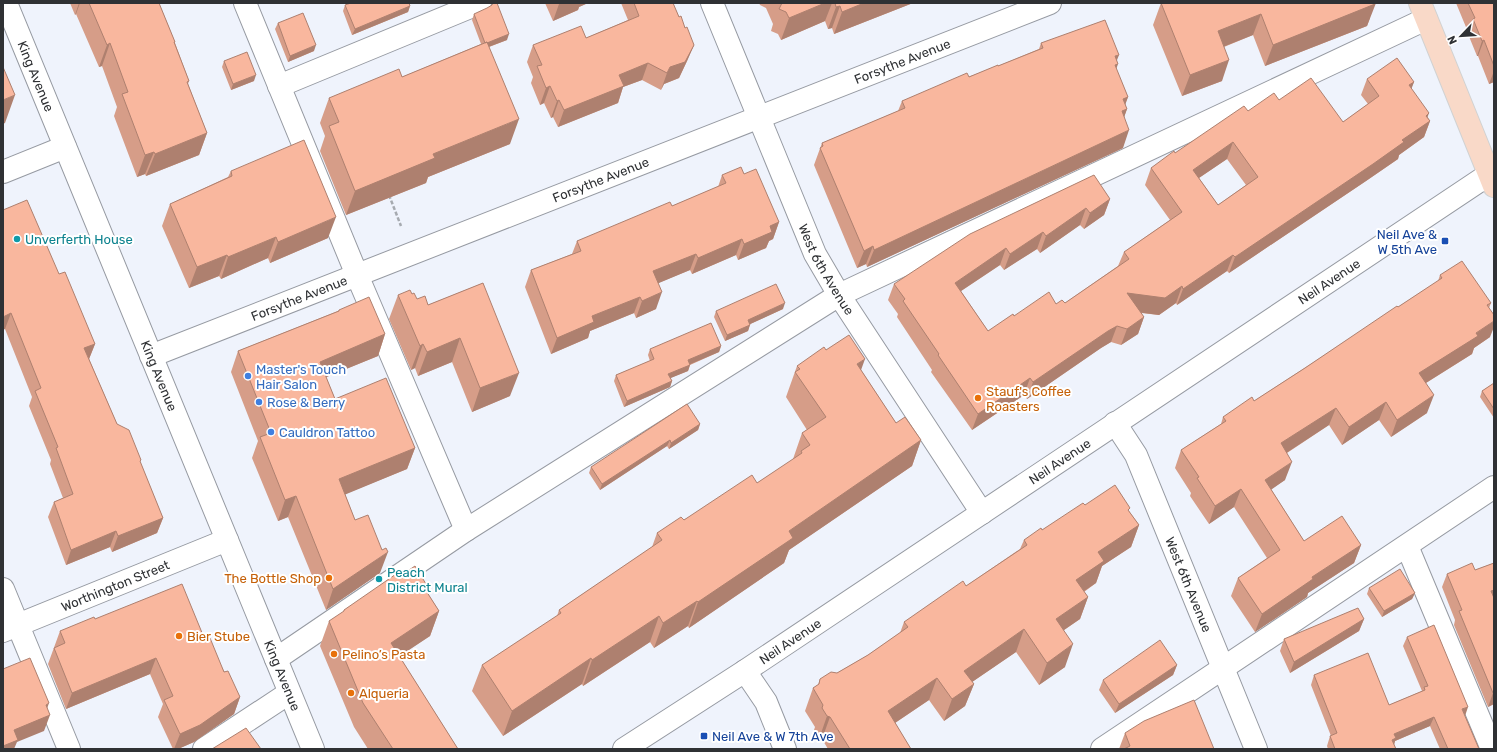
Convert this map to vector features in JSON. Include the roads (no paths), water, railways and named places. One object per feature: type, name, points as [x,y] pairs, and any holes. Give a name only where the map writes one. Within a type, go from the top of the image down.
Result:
[{"type":"main road","points":[[1423,11],[1492,177]]},
{"type":"street","name":"King Avenue","points":[[6,3],[313,749]]},
{"type":"street","points":[[245,3],[357,275],[466,530]]},
{"type":"street","points":[[279,86],[480,3]]},
{"type":"street","name":"West 6th Avenue","points":[[712,3],[815,254],[839,295],[982,513]]},
{"type":"street","name":"Forsythe Avenue","points":[[151,356],[1050,3]]},
{"type":"street","points":[[276,659],[466,530],[839,295],[1423,11]]},
{"type":"street","points":[[3,172],[65,147]]},
{"type":"street","name":"Neil Avenue","points":[[624,749],[745,671],[1115,424],[1492,177]]},
{"type":"street","name":"West 6th Avenue","points":[[1115,424],[1136,455],[1256,749]]},
{"type":"street","points":[[1102,749],[1494,487]]},
{"type":"street","name":"Worthington Street","points":[[10,628],[227,540]]},
{"type":"street","points":[[1407,546],[1492,749]]},
{"type":"street","points":[[3,589],[10,628],[69,749]]},
{"type":"street","points":[[745,671],[766,702],[785,749]]},
{"type":"street","points":[[204,749],[289,693]]},
{"type":"place","name":"Unverferth House","points":[[17,239]]},
{"type":"place","name":"Neil Ave & W 5th Ave","points":[[1445,241]]},
{"type":"place","name":"Master's Touch Hair Salon","points":[[248,376]]},
{"type":"place","name":"Stauf's Coffee Roasters","points":[[978,398]]},
{"type":"place","name":"Rose & Berry","points":[[259,402]]},
{"type":"place","name":"Cauldron Tattoo","points":[[271,432]]},
{"type":"place","name":"The Bottle Shop","points":[[329,578]]},
{"type":"place","name":"Peach District Mural","points":[[379,579]]},
{"type":"place","name":"Bier Stube","points":[[179,636]]},
{"type":"place","name":"Pelino’s Pasta","points":[[334,654]]},
{"type":"place","name":"Alqueria","points":[[351,693]]},
{"type":"place","name":"Neil Ave & W 7th Ave","points":[[704,736]]}]
